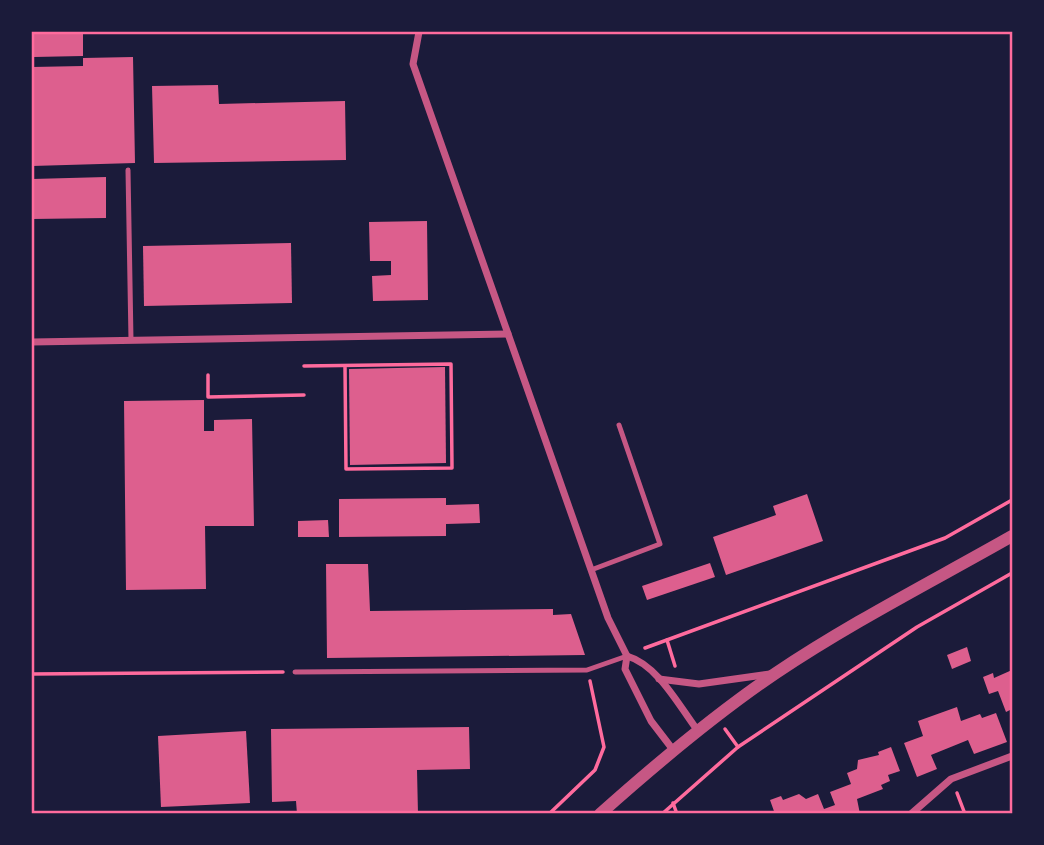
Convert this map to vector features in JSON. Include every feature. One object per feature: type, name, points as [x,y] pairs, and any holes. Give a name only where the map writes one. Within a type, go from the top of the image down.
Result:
[{"type":"street","points":[[419,32],[413,64],[608,618],[627,656],[625,669],[652,721],[674,751]]},
{"type":"street","points":[[32,342],[508,334]]},
{"type":"street","points":[[600,814],[698,731],[778,672],[864,617],[1013,536]]},
{"type":"street","points":[[627,656],[639,659],[659,679],[698,731]]},
{"type":"street","points":[[659,679],[714,683],[778,672]]},
{"type":"street","points":[[911,814],[951,779],[1013,756]]},
{"type":"lane","points":[[128,170],[131,340]]},
{"type":"lane","points":[[591,570],[660,544],[619,425]]},
{"type":"lane","points":[[295,672],[587,670],[627,656]]},
{"type":"path","points":[[304,366],[451,364],[452,468],[346,469],[345,366]]},
{"type":"path","points":[[208,375],[208,397],[304,395]]},
{"type":"path","points":[[667,640],[945,538],[1013,500]]},
{"type":"path","points":[[662,814],[738,747],[917,626],[1013,573]]},
{"type":"path","points":[[549,814],[595,771],[604,747],[587,670]]},
{"type":"path","points":[[32,674],[295,672]]},
{"type":"path","points":[[951,779],[965,814]]},
{"type":"path","points":[[673,803],[677,814]]},
{"type":"building","points":[[34,32],[83,32],[83,56],[34,57]]},
{"type":"building","points":[[133,57],[135,163],[32,166],[32,67],[83,66],[83,58]]},
{"type":"building","points":[[218,85],[219,104],[345,101],[346,160],[154,163],[152,86]]},
{"type":"building","points":[[106,177],[106,218],[32,219],[32,179]]},
{"type":"building","points":[[427,221],[428,300],[373,301],[372,276],[391,275],[391,261],[370,261],[369,222]]},
{"type":"building","points":[[291,243],[292,303],[144,306],[143,246]]},
{"type":"building","points":[[445,367],[446,463],[350,465],[349,369]]},
{"type":"building","points":[[204,400],[204,431],[214,431],[214,420],[252,419],[254,526],[205,526],[206,589],[126,590],[124,401]]},
{"type":"building","points":[[807,494],[823,541],[726,575],[713,537],[776,515],[773,506]]},
{"type":"building","points":[[446,498],[446,505],[479,504],[480,523],[446,524],[446,536],[339,537],[339,499]]},
{"type":"building","points":[[328,520],[329,537],[298,537],[298,521]]},
{"type":"building","points":[[710,563],[715,577],[647,600],[642,586]]},
{"type":"building","points":[[326,564],[368,564],[370,611],[553,609],[553,615],[571,614],[585,655],[327,658]]},
{"type":"building","points":[[967,647],[971,661],[952,669],[947,655]]},
{"type":"building","points":[[1012,670],[1012,709],[1006,712],[998,691],[989,694],[983,677],[993,673],[994,678]]},
{"type":"building","points":[[957,707],[961,721],[980,714],[982,718],[996,713],[1007,742],[974,754],[968,740],[931,755],[937,769],[917,777],[904,743],[923,736],[918,721]]},
{"type":"building","points":[[469,727],[470,769],[417,770],[418,814],[297,814],[296,801],[272,802],[271,729]]},
{"type":"building","points":[[246,731],[250,803],[161,807],[158,736]]},
{"type":"building","points":[[891,747],[900,771],[888,775],[890,781],[881,785],[883,789],[857,799],[860,814],[775,814],[770,800],[781,796],[783,800],[799,794],[806,799],[818,794],[824,809],[835,805],[830,792],[851,784],[847,773],[857,769],[858,760],[879,755],[878,752]]}]
